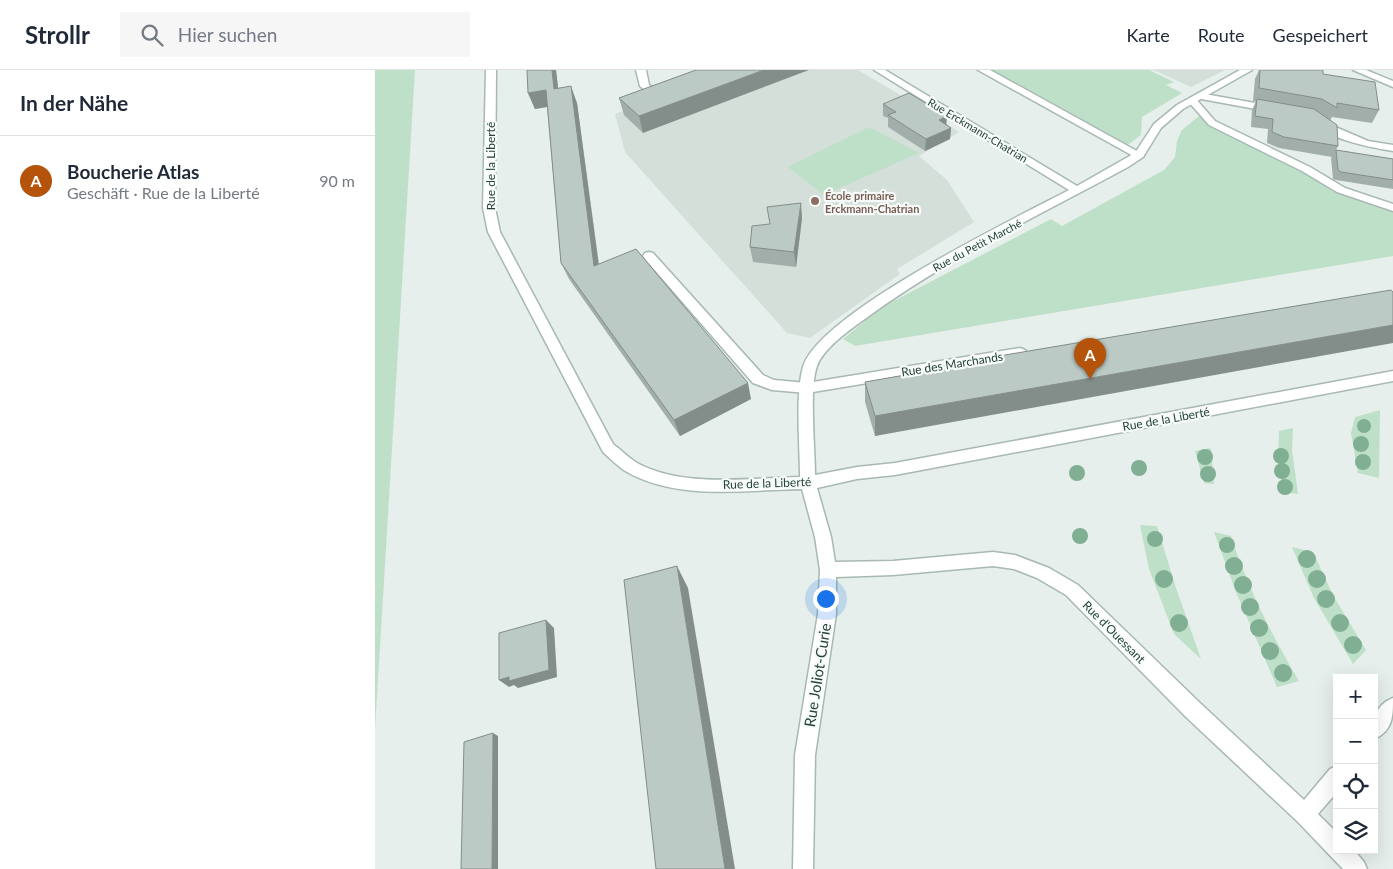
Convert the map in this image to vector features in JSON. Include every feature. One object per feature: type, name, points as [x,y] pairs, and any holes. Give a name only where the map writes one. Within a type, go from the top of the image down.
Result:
[{"type":"street","name":"Rue de la Liberté","points":[[491,70],[489,208],[494,232],[608,448],[631,467],[660,479],[697,485],[808,483],[857,473],[895,469],[1393,376]]},
{"type":"street","points":[[641,70],[645,86],[650,90],[659,90],[675,83]]},
{"type":"street","name":"Rue Erckmann-Chatrian","points":[[879,70],[1077,190]]},
{"type":"street","points":[[983,70],[1139,155]]},
{"type":"street","name":"Rue du Petit Marché","points":[[808,483],[807,388],[809,366],[824,345],[854,319],[897,289],[1139,155],[1157,126],[1179,107],[1247,70]]},
{"type":"street","points":[[1358,70],[1393,84]]},
{"type":"street","points":[[1195,98],[1283,111]]},
{"type":"street","points":[[1195,98],[1212,122],[1306,169],[1341,190],[1393,208]]},
{"type":"street","points":[[1312,116],[1323,127],[1366,144],[1393,148]]},
{"type":"street","name":"Rue des Marchands","points":[[649,256],[759,379],[772,385],[807,388],[1034,350]]},
{"type":"street","name":"Rue Joliot-Curie","points":[[803,869],[805,755],[827,614],[828,570],[823,537],[815,514],[808,483]]},
{"type":"street","name":"Rue d'Ouessant","points":[[828,570],[893,568],[993,559],[1015,562],[1043,573],[1072,590],[1193,710],[1305,815],[1333,844]]},
{"type":"street","points":[[1378,725],[1393,706]]},
{"type":"street","points":[[1305,815],[1333,781]]},
{"type":"street","name":"Rue d'Ouessant","points":[[1343,854],[1357,869]]},
{"type":"shaded area","name":"École primaire Erckmann-Chatrian","points":[[732,70],[858,70],[909,100],[959,132],[919,156],[947,180],[974,222],[897,269],[900,274],[810,338],[787,333],[625,152],[615,114]]},
{"type":"shaded area","points":[[1154,70],[1225,70],[1191,87]]},
{"type":"green space","points":[[375,70],[415,70],[375,729]]},
{"type":"green space","points":[[981,70],[1149,70],[1174,82],[1166,85],[1182,93],[1142,117],[1141,135],[1121,150]]},
{"type":"green space","points":[[1199,116],[1209,124],[1311,175],[1332,191],[1393,212],[1393,256],[855,346],[843,339],[882,307],[1051,219],[1062,226],[1164,170],[1175,157],[1177,141],[1182,130]]},
{"type":"green space","points":[[869,127],[919,153],[824,195],[788,167]]},
{"type":"green space","points":[[1380,410],[1379,478],[1358,473],[1351,433],[1355,417]]},
{"type":"green space","points":[[1293,428],[1292,450],[1298,494],[1284,492],[1278,467],[1279,431]]},
{"type":"green space","points":[[1211,448],[1214,484],[1204,483],[1195,451]]},
{"type":"green space","points":[[1140,525],[1157,526],[1201,659],[1174,634],[1149,569]]},
{"type":"green space","points":[[1214,532],[1231,536],[1261,610],[1299,681],[1277,687],[1236,592]]},
{"type":"green space","points":[[1292,547],[1313,552],[1334,597],[1366,650],[1353,664],[1314,598]]},
{"type":"building","points":[[527,70],[552,70],[554,89],[571,86],[594,266],[636,249],[748,383],[674,420],[561,263],[546,90],[528,93]]},
{"type":"building","points":[[696,70],[764,70],[639,116],[619,98]]},
{"type":"building","points":[[1260,70],[1323,70],[1323,74],[1375,82],[1379,110],[1337,103],[1337,108],[1322,99],[1259,88]]},
{"type":"building","points":[[909,93],[947,116],[939,120],[951,128],[926,139],[888,115],[896,112],[883,104]]},
{"type":"building","points":[[1257,99],[1314,109],[1337,125],[1338,146],[1284,137],[1272,132],[1273,119],[1255,116]]},
{"type":"building","points":[[1336,150],[1393,159],[1393,180],[1341,172],[1338,170]]},
{"type":"building","points":[[801,203],[794,252],[750,247],[752,226],[770,224],[767,207]]},
{"type":"building","points":[[1391,290],[1393,292],[1393,325],[875,416],[865,382],[905,375],[904,372]]},
{"type":"building","points":[[677,566],[725,869],[656,869],[624,580]]},
{"type":"building","points":[[546,620],[549,670],[509,681],[509,677],[499,680],[499,633]]},
{"type":"building","points":[[493,733],[492,869],[461,869],[464,742]]},
{"type":"place","name":"École primaire Erckmann-Chatrian","points":[[815,201]]},
{"type":"place","name":"Boucherie Atlas","points":[[1090,379]]}]
